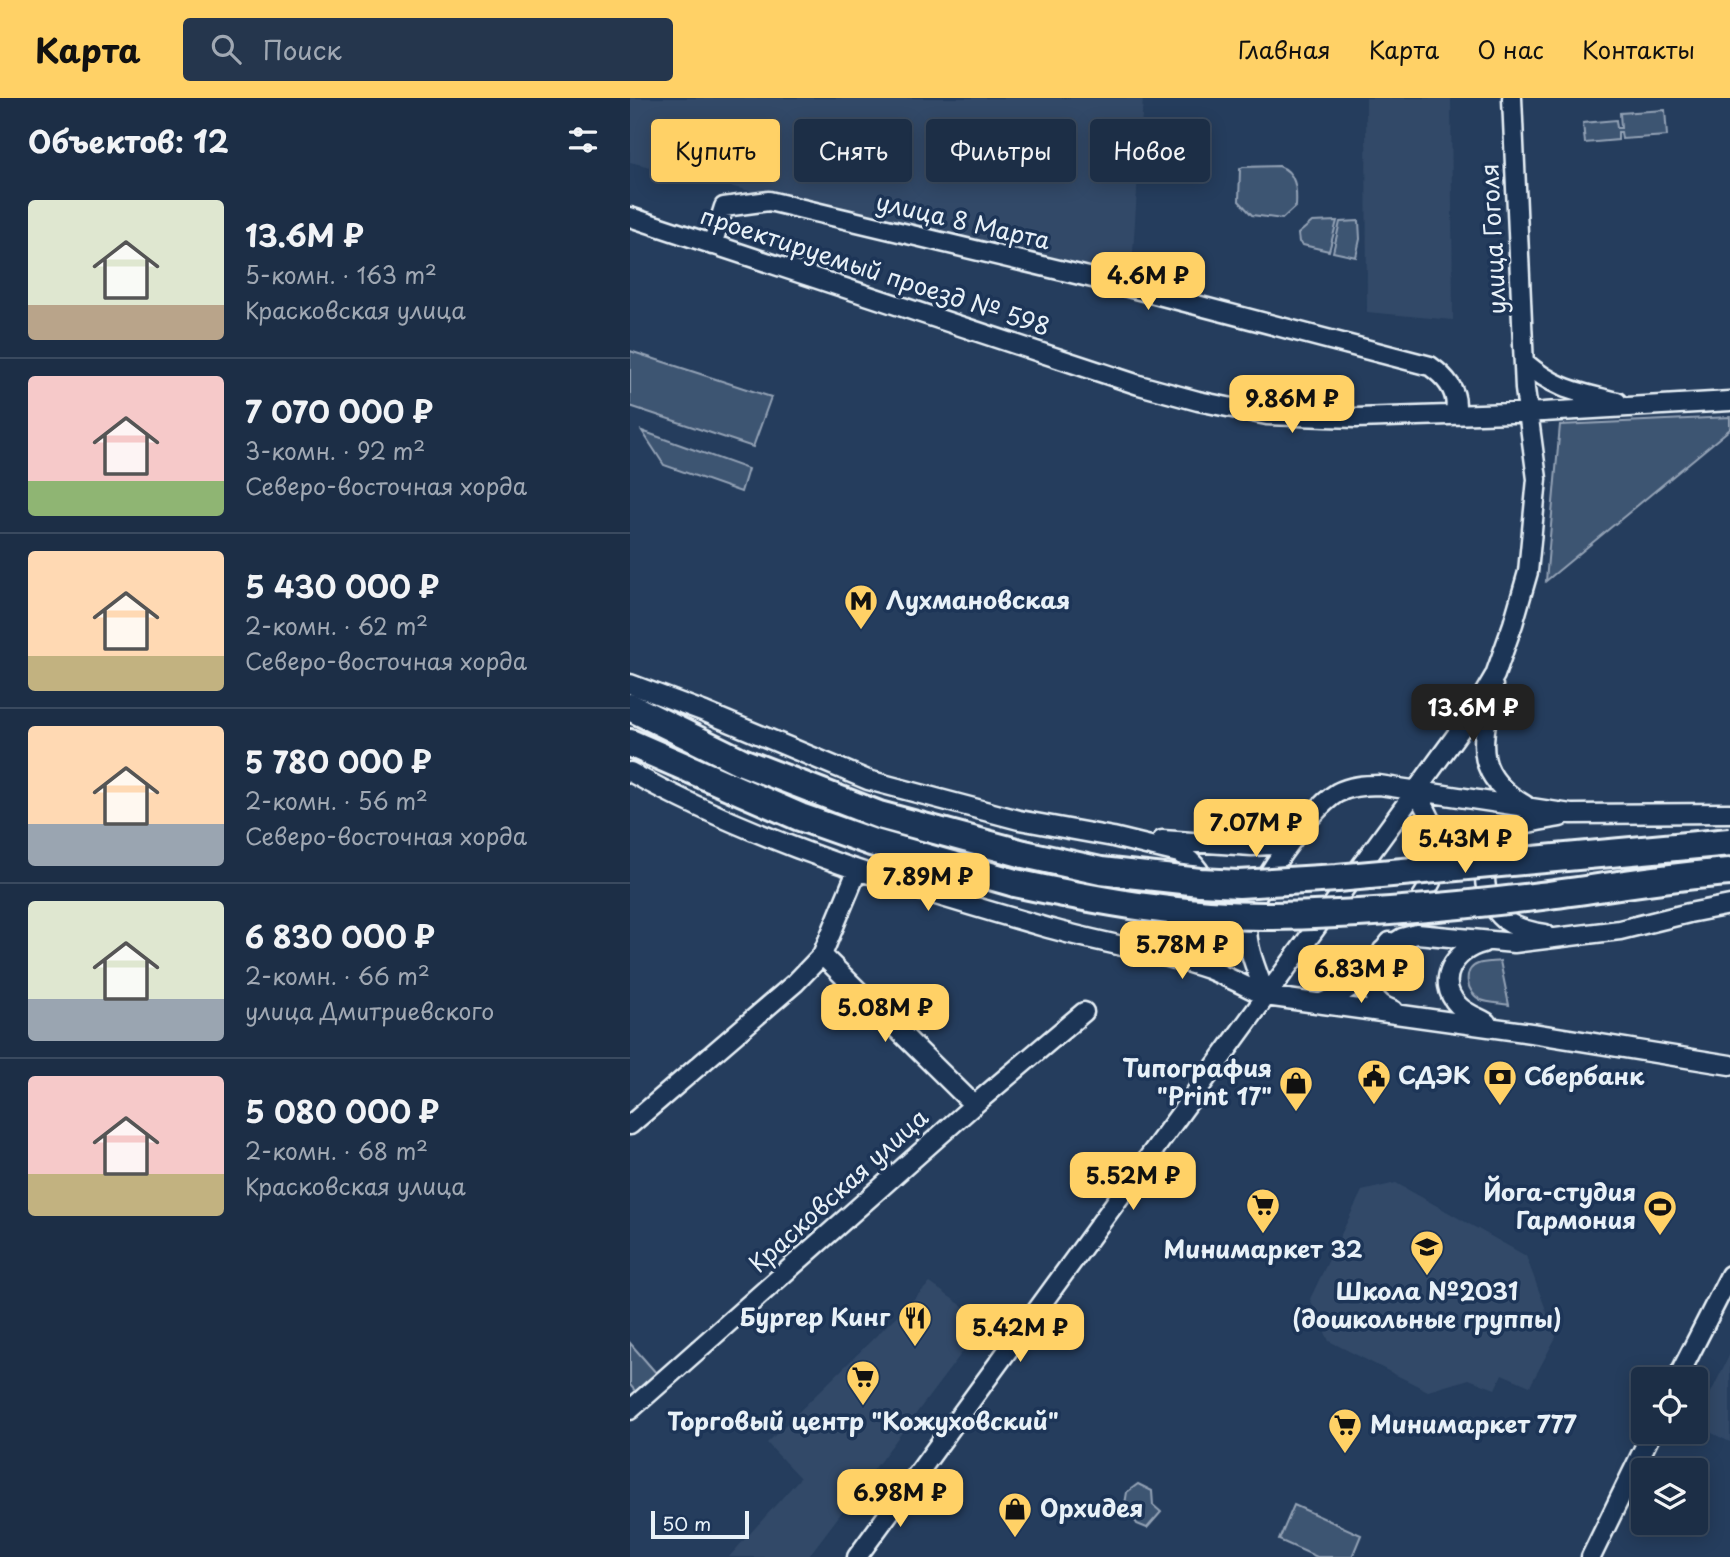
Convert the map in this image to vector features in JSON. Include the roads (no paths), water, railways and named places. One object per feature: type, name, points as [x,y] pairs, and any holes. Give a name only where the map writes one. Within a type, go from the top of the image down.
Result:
[{"type":"highway","points":[[630,707],[743,762],[879,815],[1024,854],[1101,871],[1239,884],[1338,878],[1730,842]]},
{"type":"highway","points":[[630,743],[800,817],[871,842],[1015,883],[1098,900],[1196,914],[1270,916],[1350,913],[1524,898],[1730,872]]},
{"type":"street","name":"улица Гоголя","points":[[1512,98],[1524,369]]},
{"type":"street","name":"улица 8 Марта","points":[[712,245],[724,207],[769,201],[1088,277],[1430,366],[1449,383],[1458,404],[1454,415]]},
{"type":"street","name":"проектируемый проезд № 598","points":[[630,217],[1104,374],[1198,401],[1267,415],[1356,418],[1730,401]]},
{"type":"street","points":[[1524,369],[1570,391],[1638,407]]},
{"type":"street","points":[[1524,369],[1537,479],[1528,572],[1495,675],[1485,731],[1485,759],[1490,775],[1502,789],[1531,808]]},
{"type":"street","points":[[857,1557],[1474,711],[1495,675]]},
{"type":"street","points":[[630,684],[868,780],[1019,820],[1113,836],[1179,853],[1189,859],[1204,877],[1208,897],[1197,925],[1180,937],[1142,943],[1107,943]]},
{"type":"street","points":[[630,772],[737,825],[857,871],[912,889],[1208,969],[1266,996],[1499,1028],[1730,1065]]},
{"type":"street","points":[[1266,996],[1248,940],[1250,908],[1259,888],[1299,833],[1328,800],[1347,789],[1379,785],[1571,814],[1730,813]]},
{"type":"street","points":[[1321,1003],[1353,987],[1372,967],[1430,886],[1439,861],[1437,835],[1415,790]]},
{"type":"street","points":[[1566,938],[1523,929],[1506,920],[1488,897],[1484,878],[1488,859],[1505,833],[1524,824],[1571,814]]},
{"type":"street","points":[[1113,836],[1252,846],[1271,845],[1299,833]]},
{"type":"street","points":[[630,1125],[795,983],[822,955],[857,871]]},
{"type":"street","points":[[1383,950],[1402,938],[1417,934],[1514,943],[1566,938],[1620,930],[1689,912],[1730,905]]},
{"type":"street","points":[[1489,942],[1467,948],[1456,958],[1449,973],[1448,985],[1452,997],[1462,1009],[1499,1028]]},
{"type":"street","points":[[822,955],[974,1105]]},
{"type":"street","points":[[1372,967],[1369,982],[1374,996],[1388,1008],[1410,1015]]},
{"type":"street","name":"Красковская улица","points":[[630,1410],[974,1105],[1084,1012]]},
{"type":"street","points":[[1684,1367],[1730,1275]]},
{"type":"street","points":[[1591,1557],[1646,1444]]},
{"type":"place","name":"Лухмановская","points":[[861,631]]},
{"type":"place","name":"СДЭК","points":[[1374,1106]]},
{"type":"place","name":"Сбербанк","points":[[1500,1107]]},
{"type":"place","name":"Типография \"Print 17\"","points":[[1296,1113]]},
{"type":"place","name":"Минимаркет 32","points":[[1263,1235]]},
{"type":"place","name":"Йога-студия Гармония","points":[[1660,1237]]},
{"type":"place","name":"Школа №2031 (дошкольные группы)","points":[[1427,1277]]},
{"type":"place","name":"Бургер Кинг","points":[[915,1348]]},
{"type":"place","name":"Торговый центр \"Кожуховский\"","points":[[863,1407]]},
{"type":"place","name":"Минимаркет 777","points":[[1345,1455]]},
{"type":"place","name":"Орхидея","points":[[1015,1539]]}]
